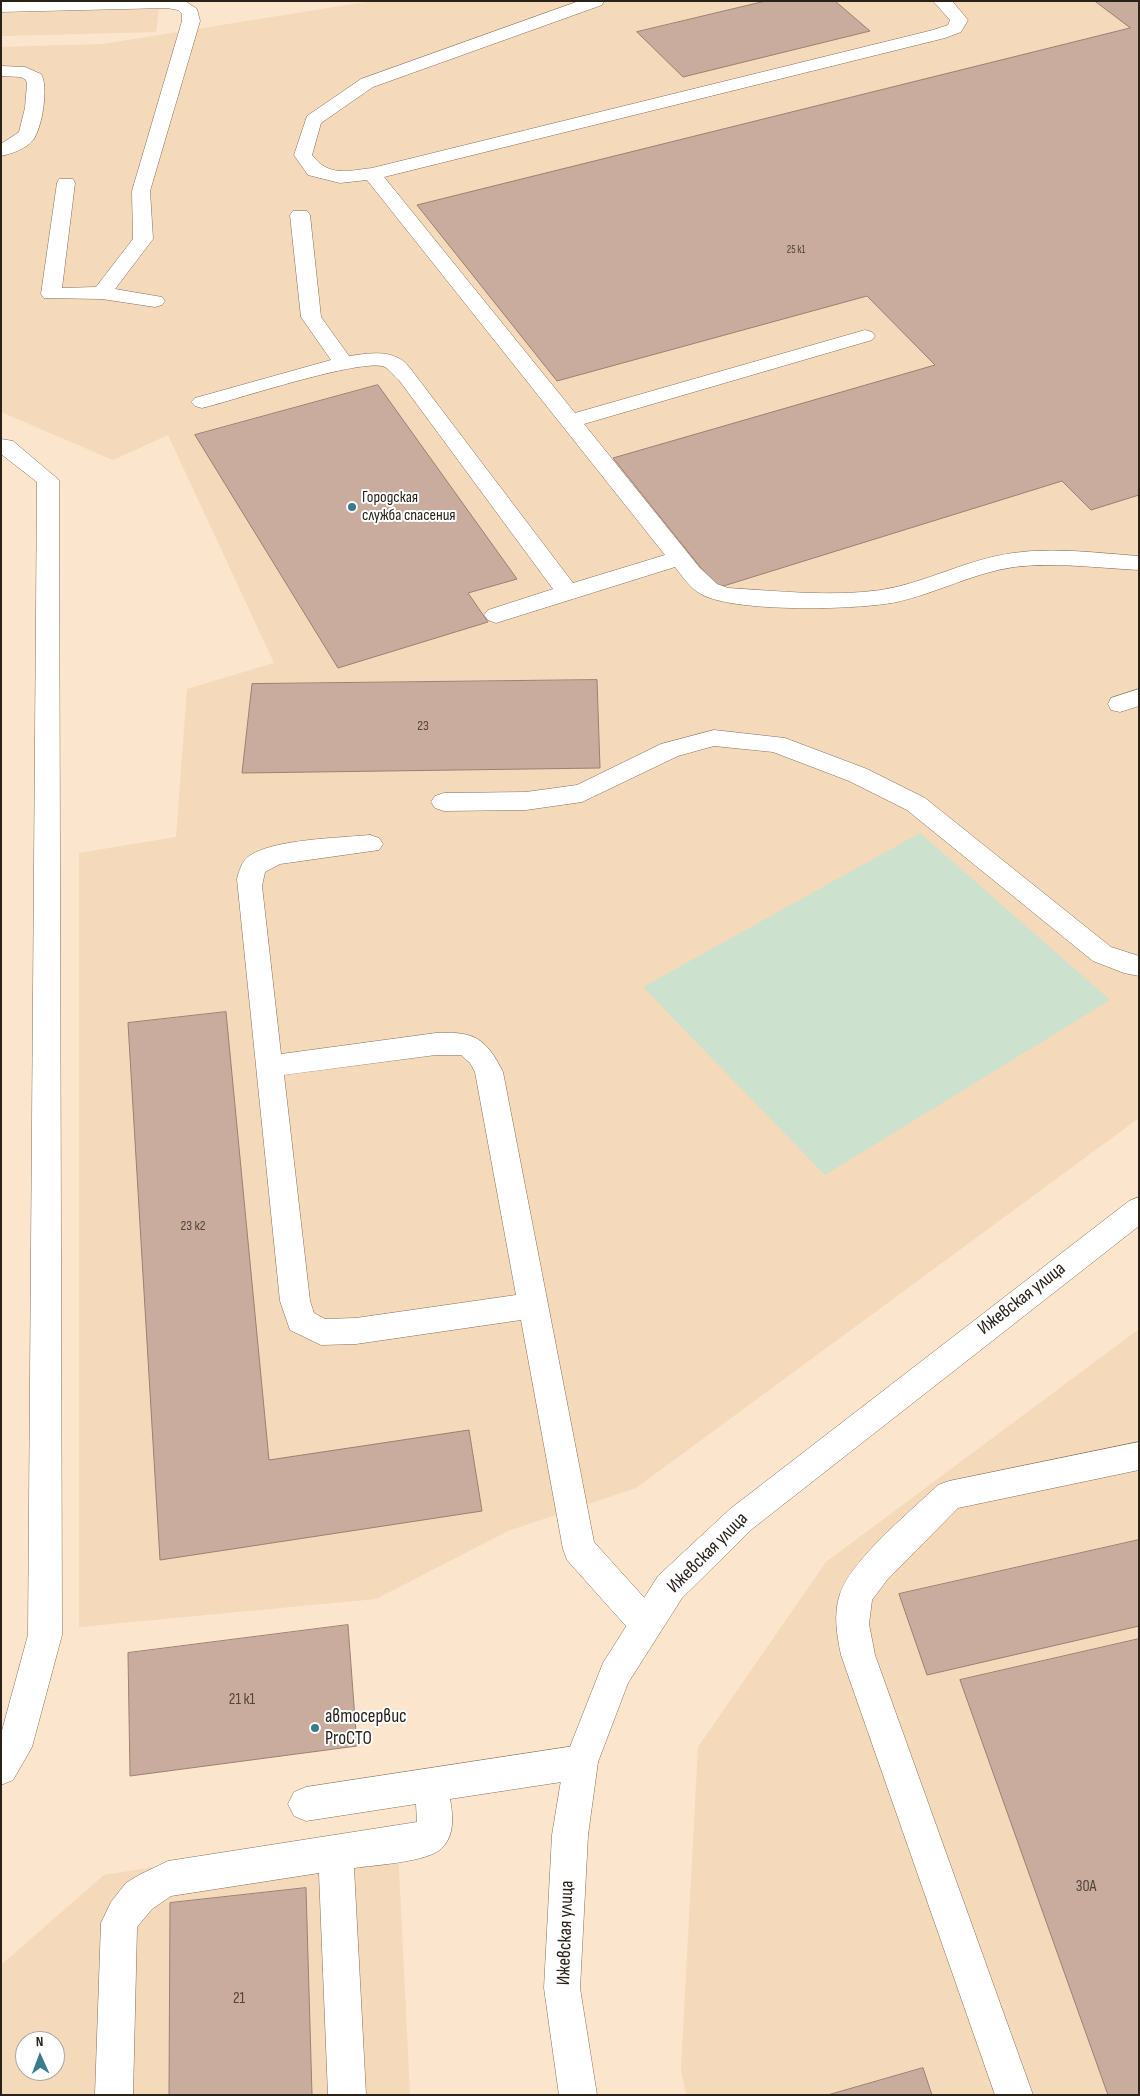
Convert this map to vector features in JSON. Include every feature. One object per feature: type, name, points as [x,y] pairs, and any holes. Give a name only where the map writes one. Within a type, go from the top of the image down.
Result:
[{"type":"street","points":[[596,1],[367,83],[313,120],[302,156],[315,172],[340,177],[372,174],[939,34],[955,28],[959,20],[953,11],[941,1]]},
{"type":"street","points":[[5,5],[167,3],[184,6],[191,13],[191,21],[141,191],[144,239],[102,293]]},
{"type":"street","points":[[1,71],[25,72],[35,78],[36,87],[30,126],[26,137],[1,151]]},
{"type":"street","points":[[372,174],[680,558],[709,589],[726,595],[825,600],[884,597],[968,570],[1014,560],[1067,559],[1139,563]]},
{"type":"street","points":[[66,183],[51,294],[102,293],[155,301]]},
{"type":"street","points":[[300,215],[311,317],[344,363]]},
{"type":"street","points":[[570,421],[865,336]]},
{"type":"street","points":[[202,402],[344,363],[372,359],[391,362],[406,376],[568,593]]},
{"type":"street","points":[[1,446],[5,446],[48,480],[48,530],[45,1635],[15,1747],[1,1768]]},
{"type":"street","points":[[496,615],[680,558]]},
{"type":"street","points":[[444,802],[526,801],[582,793],[670,750],[714,738],[776,744],[858,775],[916,804],[1102,954],[1133,966],[1139,966]]},
{"type":"street","points":[[370,844],[285,855],[258,862],[251,872],[249,886],[295,1301],[301,1321],[321,1332],[356,1331],[533,1305]]},
{"type":"street","points":[[269,1066],[461,1043],[481,1053],[489,1072],[579,1549],[646,1624]]},
{"type":"street","name":"Ижевская улица","points":[[578,2095],[562,1988],[570,1836],[581,1762],[616,1674],[646,1624],[670,1587],[740,1518],[1138,1211]]},
{"type":"street","points":[[1014,2095],[858,1655],[852,1624],[856,1595],[874,1569],[949,1495],[1139,1456]]},
{"type":"street","points":[[306,1804],[581,1762]]},
{"type":"street","points":[[114,2095],[119,1923],[130,1904],[146,1889],[168,1879],[420,1841],[430,1837],[436,1827],[430,1785]]},
{"type":"street","points":[[336,1854],[346,2095]]},
{"type":"shaded area","points":[[372,1],[1139,1],[1139,1118],[636,1488],[508,1531],[376,1599],[79,1627],[79,853],[176,837],[187,689],[274,663],[168,435],[113,460],[1,412],[1,47],[103,44]]},
{"type":"shaded area","points":[[159,9],[156,32],[1,36],[1,13]]},
{"type":"shaded area","points":[[1139,1329],[1139,2095],[686,2095],[681,2069],[698,1747],[826,1562]]},
{"type":"shaded area","points":[[397,1828],[410,2095],[1,2095],[1,1965],[104,1875]]},
{"type":"green space","points":[[920,833],[1110,1000],[825,1175],[643,987]]},
{"type":"building","points":[[766,1],[835,1],[870,31],[683,77],[637,32]]},
{"type":"building","points":[[1095,1],[1139,1],[1139,495],[1091,510],[1062,481],[717,588],[613,458],[935,365],[867,296],[557,381],[417,205],[1130,28]]},
{"type":"building","name":"Городская служба спасения","points":[[378,385],[517,579],[468,593],[488,622],[338,668],[195,435]]},
{"type":"building","points":[[597,680],[600,768],[242,773],[252,684]]},
{"type":"building","points":[[226,1012],[269,1460],[469,1430],[482,1511],[160,1560],[128,1023]]},
{"type":"building","points":[[1139,1540],[1139,1626],[927,1675],[899,1594]]},
{"type":"building","points":[[348,1625],[357,1746],[130,1776],[128,1653]]},
{"type":"building","points":[[1139,1639],[1139,2095],[1108,2095],[960,1680]]},
{"type":"building","points":[[306,1888],[312,2095],[169,2095],[170,1903]]},
{"type":"building","points":[[923,2068],[932,2095],[828,2095]]},
{"type":"place","name":"Городская служба спасения","points":[[352,507]]},
{"type":"place","name":"автосервис ProСТО","points":[[315,1728]]}]
